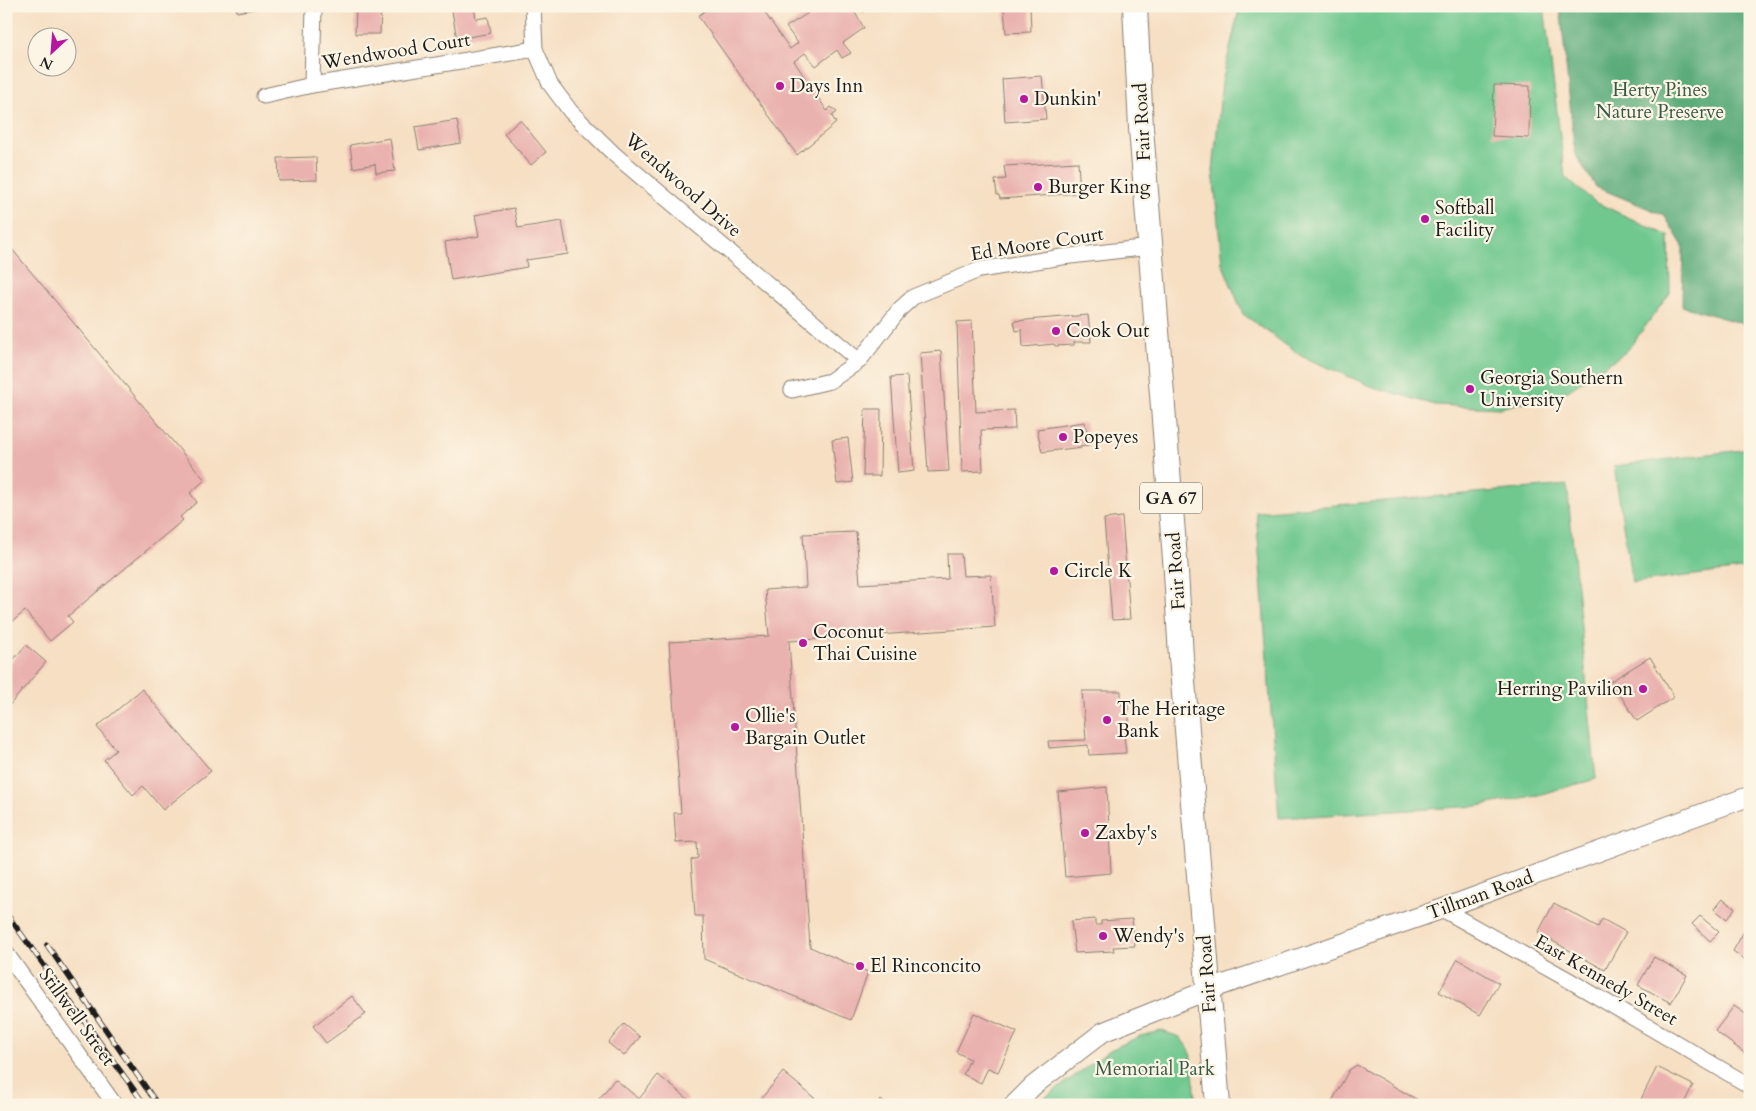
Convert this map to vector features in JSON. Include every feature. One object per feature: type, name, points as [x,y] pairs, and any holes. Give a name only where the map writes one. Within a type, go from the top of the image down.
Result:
[{"type":"main road","name":"Fair Road","points":[[1135,6],[1150,247],[1218,1105]]},
{"type":"street","points":[[312,84],[314,6]]},
{"type":"street","name":"Wendwood Drive","points":[[533,6],[535,49],[550,84],[571,112],[615,155],[859,360]]},
{"type":"street","name":"Wendwood Court","points":[[264,96],[312,84],[535,49]]},
{"type":"street","name":"Ed Moore Court","points":[[792,390],[830,381],[859,360],[900,309],[913,297],[979,270],[1062,257],[1150,247]]},
{"type":"street","name":"Tillman Road","points":[[1014,1105],[1033,1086],[1103,1032],[1208,990],[1442,909],[1750,796]]},
{"type":"street","name":"East Kennedy Street","points":[[1442,909],[1750,1086]]},
{"type":"street","name":"Stillwell Street","points":[[6,952],[115,1105]]},
{"type":"green space","name":"Softball Facility","points":[[1240,6],[1544,6],[1565,177],[1595,202],[1669,236],[1670,293],[1627,351],[1568,391],[1500,408],[1435,405],[1373,387],[1301,356],[1243,314],[1222,263],[1213,171],[1222,82]]},
{"type":"green space","name":"Herty Pines Nature Preserve","points":[[1560,6],[1750,6],[1750,326],[1682,306],[1683,246],[1664,215],[1596,187],[1575,154]]},
{"type":"green space","points":[[1750,449],[1750,568],[1632,583],[1614,466]]},
{"type":"green space","points":[[1567,485],[1596,779],[1538,795],[1478,806],[1279,818],[1256,512]]},
{"type":"green space","name":"Memorial Park","points":[[1162,1031],[1180,1037],[1190,1051],[1197,1105],[1035,1105],[1110,1050],[1140,1036]]},
{"type":"building","points":[[236,6],[266,6],[266,7],[237,12]]},
{"type":"building","points":[[356,6],[381,6],[380,34],[355,34]]},
{"type":"building","points":[[451,6],[474,6],[476,19],[488,17],[491,33],[457,39]]},
{"type":"building","name":"Days Inn","points":[[711,6],[760,6],[790,49],[798,43],[786,27],[808,13],[805,6],[873,6],[863,12],[860,7],[854,11],[864,28],[843,43],[851,53],[842,58],[837,50],[816,66],[805,53],[794,61],[827,111],[831,107],[837,112],[832,116],[836,123],[797,155],[698,16]]},
{"type":"building","points":[[993,6],[1030,6],[1031,32],[1006,33],[1004,9],[993,9]]},
{"type":"building","points":[[1042,76],[1046,119],[1005,122],[1002,79]]},
{"type":"building","points":[[1494,85],[1530,86],[1529,138],[1492,136]]},
{"type":"building","points":[[457,120],[461,143],[419,150],[415,127]]},
{"type":"building","points":[[520,120],[546,152],[531,165],[504,134]]},
{"type":"building","points":[[390,138],[395,171],[376,173],[375,164],[353,168],[350,145]]},
{"type":"building","points":[[316,157],[317,180],[279,181],[278,158]]},
{"type":"building","name":"Burger King","points":[[1078,162],[1080,193],[1000,199],[999,195],[997,195],[995,180],[1006,179],[1004,166]]},
{"type":"building","points":[[514,208],[518,228],[562,221],[568,254],[526,260],[527,267],[451,280],[445,242],[479,236],[475,215]]},
{"type":"building","points":[[6,242],[205,480],[190,493],[197,502],[180,517],[183,520],[68,616],[73,622],[50,641],[25,611],[6,627]]},
{"type":"building","name":"Cook Out","points":[[1088,315],[1091,342],[1074,342],[1074,345],[1055,346],[1054,344],[1023,347],[1022,330],[1016,331],[1014,321]]},
{"type":"building","points":[[972,321],[976,412],[1014,410],[1015,429],[981,430],[983,471],[962,472],[957,322]]},
{"type":"building","points":[[941,351],[949,471],[928,472],[920,353]]},
{"type":"building","points":[[907,376],[914,471],[898,473],[891,377]]},
{"type":"building","points":[[865,409],[881,409],[880,476],[863,476]]},
{"type":"building","name":"Popeyes","points":[[1085,422],[1089,445],[1081,446],[1081,448],[1042,452],[1037,429]]},
{"type":"building","points":[[848,438],[853,482],[837,484],[832,440]]},
{"type":"building","points":[[1122,517],[1130,619],[1112,620],[1104,519]]},
{"type":"building","points":[[856,532],[860,584],[948,579],[947,554],[961,554],[963,576],[991,575],[995,627],[789,641],[810,947],[868,972],[851,1020],[704,959],[703,916],[695,916],[691,860],[698,858],[697,842],[676,843],[674,813],[681,813],[669,642],[769,636],[765,590],[806,587],[803,534]]},
{"type":"building","points":[[26,645],[46,662],[8,707],[6,705],[6,668]]},
{"type":"building","name":"Herring Pavilion","points":[[1650,657],[1674,697],[1637,721],[1611,681]]},
{"type":"building","points":[[142,689],[211,771],[163,810],[143,786],[133,795],[104,760],[116,750],[97,727]]},
{"type":"building","name":"The Heritage Bank","points":[[1082,691],[1121,691],[1121,705],[1128,705],[1130,735],[1124,736],[1126,753],[1089,755],[1088,745],[1049,748],[1048,741],[1086,740]]},
{"type":"building","name":"Zaxby's","points":[[1107,787],[1111,873],[1065,877],[1058,792]]},
{"type":"building","points":[[1722,899],[1735,908],[1727,919],[1714,909]]},
{"type":"building","points":[[1554,903],[1598,927],[1602,919],[1626,932],[1605,970],[1538,933]]},
{"type":"building","points":[[1700,916],[1719,932],[1710,941],[1692,924]]},
{"type":"building","name":"Wendy's","points":[[1095,919],[1095,925],[1101,925],[1101,921],[1132,919],[1135,946],[1113,947],[1114,951],[1075,953],[1071,921]]},
{"type":"building","points":[[1750,921],[1750,963],[1733,951]]},
{"type":"building","points":[[1654,957],[1687,975],[1671,1003],[1638,985]]},
{"type":"building","points":[[1458,959],[1499,983],[1480,1015],[1439,992]]},
{"type":"building","points":[[352,996],[366,1014],[326,1043],[313,1026]]},
{"type":"building","points":[[1734,1006],[1750,1017],[1750,1048],[1746,1054],[1715,1031]]},
{"type":"building","points":[[974,1013],[1017,1032],[998,1072],[988,1068],[981,1083],[963,1074],[970,1059],[956,1052]]},
{"type":"building","points":[[624,1024],[640,1037],[624,1056],[608,1043]]},
{"type":"building","points":[[1357,1065],[1426,1105],[1330,1105],[1349,1070]]},
{"type":"building","points":[[1657,1067],[1693,1085],[1683,1105],[1638,1105]]},
{"type":"building","points":[[783,1072],[818,1101],[815,1105],[756,1105]]},
{"type":"building","points":[[658,1075],[688,1099],[683,1105],[594,1105],[615,1079],[639,1099]]},
{"type":"building","points":[[881,1100],[887,1105],[877,1105]]},
{"type":"railway","points":[[6,913],[145,1105]]},
{"type":"railway","points":[[47,945],[158,1105]]},
{"type":"place","name":"Days Inn","points":[[780,86]]},
{"type":"place","name":"Dunkin'","points":[[1024,99]]},
{"type":"place","name":"Burger King","points":[[1038,187]]},
{"type":"place","name":"Softball Facility","points":[[1425,219]]},
{"type":"place","name":"Cook Out","points":[[1056,331]]},
{"type":"place","name":"Georgia Southern University","points":[[1470,389]]},
{"type":"place","name":"Popeyes","points":[[1063,437]]},
{"type":"place","name":"Circle K","points":[[1054,571]]},
{"type":"place","name":"Coconut Thai Cuisine","points":[[803,643]]},
{"type":"place","name":"Herring Pavilion","points":[[1643,689]]},
{"type":"place","name":"The Heritage Bank","points":[[1107,720]]},
{"type":"place","name":"Ollie's Bargain Outlet","points":[[735,727]]},
{"type":"place","name":"Zaxby's","points":[[1085,833]]},
{"type":"place","name":"Wendy's","points":[[1103,936]]},
{"type":"place","name":"El Rinconcito","points":[[860,966]]}]
